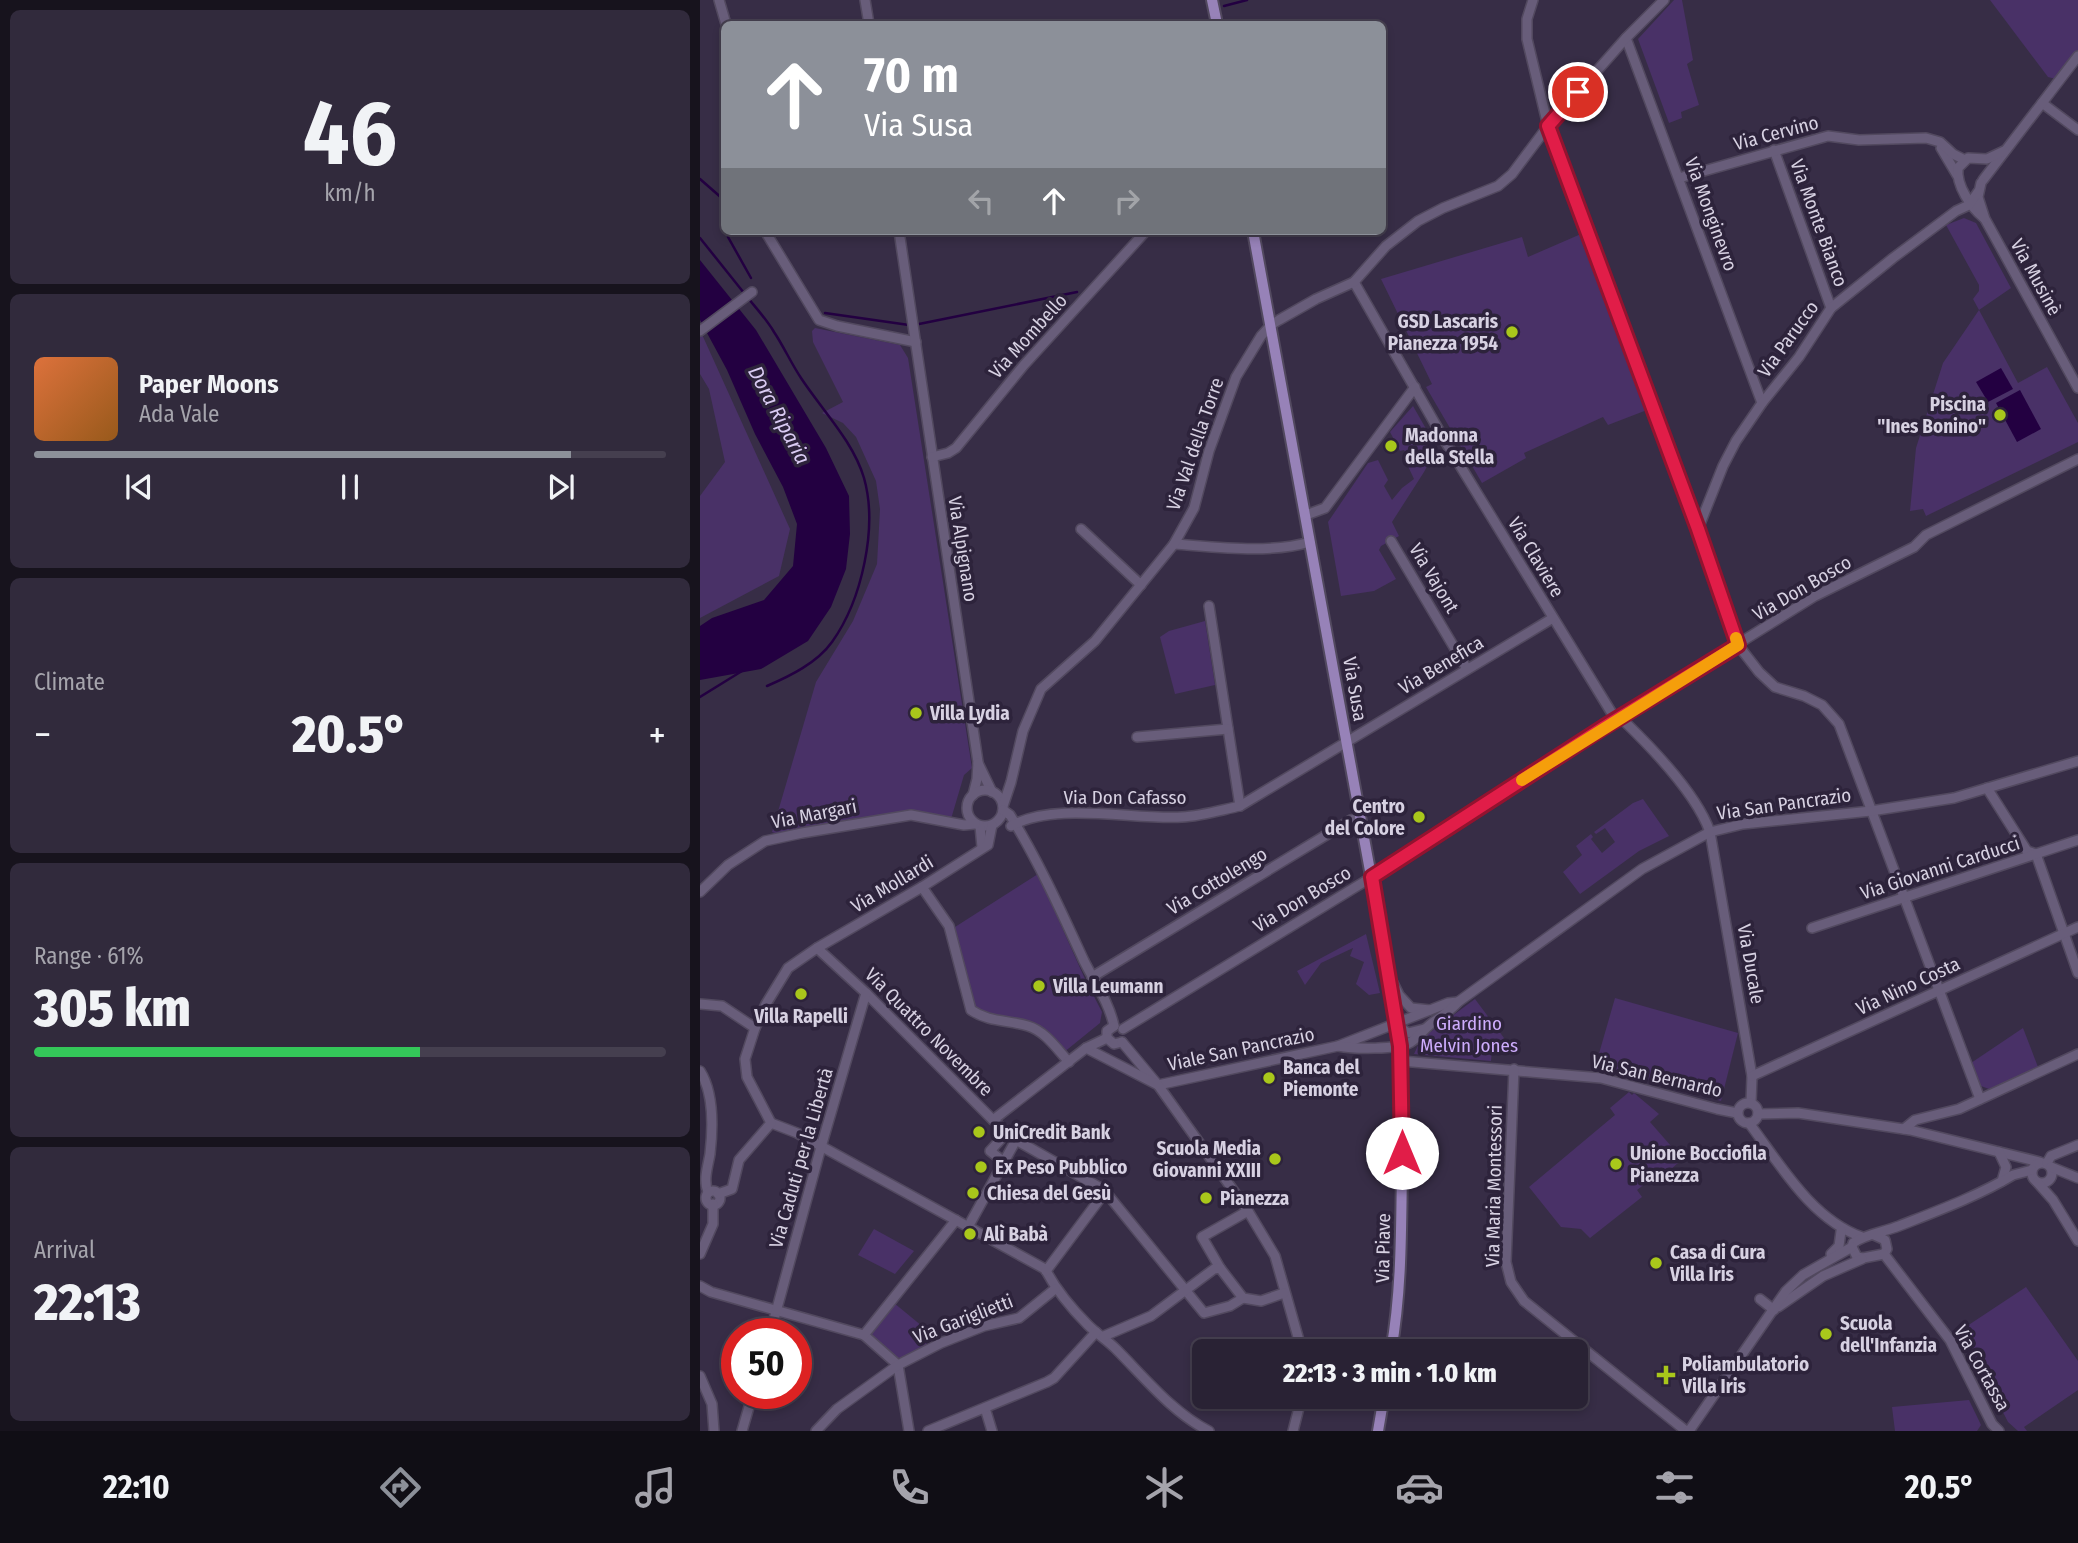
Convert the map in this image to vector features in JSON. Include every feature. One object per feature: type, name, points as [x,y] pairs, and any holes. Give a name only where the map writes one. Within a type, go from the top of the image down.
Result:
[{"type":"main road","points":[[1212,0],[1216,21]]},
{"type":"main road","name":"Via Susa","points":[[1255,235],[1390,976],[1401,1061]]},
{"type":"main road","name":"Via Piave","points":[[1393,1339],[1400,1286],[1401,1061]]},
{"type":"main road","points":[[1378,1431],[1382,1409]]},
{"type":"street","points":[[719,0],[725,21]]},
{"type":"street","points":[[865,0],[868,21]]},
{"type":"street","points":[[1533,0],[1527,19],[1527,39],[1548,126],[1698,529],[1738,645],[1774,687],[1815,701],[1835,717],[1980,1100]]},
{"type":"street","name":"Via Val della Torre","points":[[1003,808],[1023,732],[1041,690],[1095,641],[1174,544],[1194,508],[1209,451],[1236,377],[1271,325],[1316,299],[1354,282],[1386,246],[1418,221],[1498,186],[1512,174],[1548,126],[1626,38],[1664,0]]},
{"type":"street","name":"Via Monginevro","points":[[1626,38],[1762,403]]},
{"type":"street","points":[[1970,204],[2004,151],[2078,56]]},
{"type":"street","points":[[2042,103],[2078,130]]},
{"type":"street","name":"Via Cervino","points":[[1679,178],[1828,136],[1859,140],[1926,138]]},
{"type":"street","points":[[1926,138],[1940,142],[1953,154],[1965,160],[1987,159],[2004,151]]},
{"type":"street","points":[[1926,138],[1941,148],[1970,204],[1985,219]]},
{"type":"street","name":"Via Monte Bianco","points":[[1774,150],[1831,309]]},
{"type":"street","points":[[1978,159],[1984,166],[1981,185],[1985,219]]},
{"type":"street","points":[[1958,178],[1958,168],[1965,160]]},
{"type":"street","points":[[1958,178],[1971,187],[1981,185]]},
{"type":"street","points":[[1964,191],[1956,211],[1985,219]]},
{"type":"street","name":"Via Parucco","points":[[1698,529],[1727,458],[1762,403],[1799,357],[1831,309],[1893,258],[1956,211],[1970,204]]},
{"type":"street","name":"Via Musinè","points":[[1985,219],[2078,388]]},
{"type":"street","points":[[767,235],[819,320],[916,342]]},
{"type":"street","name":"Via Alpignano","points":[[900,235],[978,762],[973,795]]},
{"type":"street","name":"Via Mombello","points":[[932,457],[956,448],[1024,365],[1142,235]]},
{"type":"street","name":"Via Claviere","points":[[1354,282],[1445,441],[1616,720],[1625,722],[1669,768],[1706,820],[1710,832]]},
{"type":"street","points":[[700,331],[752,292]]},
{"type":"street","points":[[1306,515],[1325,509],[1415,387]]},
{"type":"street","name":"Via Don Bosco","points":[[1119,1027],[1372,877],[1815,596],[1914,547],[1926,535],[2078,459]]},
{"type":"street","points":[[1081,529],[1141,585]]},
{"type":"street","name":"Via Vajont","points":[[1391,541],[1467,669]]},
{"type":"street","points":[[1174,544],[1239,548],[1310,542]]},
{"type":"street","points":[[1209,606],[1240,806]]},
{"type":"street","name":"Via Benefica","points":[[1347,741],[1553,618]]},
{"type":"street","points":[[1137,737],[1228,729]]},
{"type":"street","name":"Via Don Cafasso","points":[[1014,826],[1037,816],[1065,814],[1182,817],[1240,806],[1347,741]]},
{"type":"street","name":"Via San Pancrazio","points":[[1458,1002],[1642,869],[1710,832],[1743,824],[1871,811],[1954,798],[2078,761]]},
{"type":"street","name":"Via Alpignano","points":[[978,762],[994,793]]},
{"type":"street","name":"Via Val della Torre","points":[[994,793],[1005,786],[1013,773]]},
{"type":"street","points":[[1987,788],[2027,851],[2036,854],[2078,973]]},
{"type":"street","points":[[1003,808],[990,843],[982,847],[977,825],[968,813],[968,803],[973,795],[980,791],[994,793],[1010,815],[1014,826],[1026,839],[1092,977],[1125,1036],[1122,1042],[1114,1044],[1107,1038]]},
{"type":"street","points":[[951,822],[968,813]]},
{"type":"street","name":"Via Margari","points":[[700,892],[728,865],[765,841],[911,815],[977,825]]},
{"type":"street","name":"Via Cottolengo","points":[[1092,977],[1351,820],[1362,818]]},
{"type":"street","points":[[977,825],[1014,826]]},
{"type":"street","name":"Via Ducale","points":[[1710,832],[1752,1076],[1751,1103]]},
{"type":"street","name":"Via Giovanni Carducci","points":[[1812,928],[2078,840]]},
{"type":"street","name":"Via Mollardi","points":[[771,1123],[747,1077],[745,1059],[766,1004],[788,968],[817,948],[922,887],[982,847]]},
{"type":"street","points":[[922,887],[949,926],[971,1010],[982,1018],[1029,1026],[1041,1032],[1069,1062]]},
{"type":"street","name":"Via Nino Costa","points":[[1752,1076],[2078,927]]},
{"type":"street","name":"Via Quattro Novembre","points":[[817,948],[993,1120],[1010,1134],[1105,1192],[1204,1313],[1230,1306],[1243,1298]]},
{"type":"street","points":[[1390,976],[1399,995],[1411,1008],[1421,1011],[1435,1010]]},
{"type":"street","name":"Via Caduti per la Libertà","points":[[774,1318],[866,993]]},
{"type":"street","points":[[1400,1046],[1410,1043],[1458,1002]]},
{"type":"street","name":"Viale San Pancrazio","points":[[1155,1082],[1338,1046],[1398,1025],[1448,1003],[1458,1002]]},
{"type":"street","points":[[700,1004],[722,1006],[755,1028]]},
{"type":"street","points":[[1398,1025],[1408,1033],[1425,1029]]},
{"type":"street","points":[[1107,1038],[1109,1029],[1119,1027]]},
{"type":"street","points":[[993,1120],[1086,1048],[1107,1038]]},
{"type":"street","points":[[1122,1042],[1155,1082],[1268,1241],[1275,1256],[1298,1339]]},
{"type":"street","name":"Viale San Pancrazio","points":[[1338,1046],[1400,1046]]},
{"type":"street","points":[[1086,1048],[1155,1082]]},
{"type":"street","points":[[1903,1129],[1915,1120],[1959,1109],[1980,1100],[2078,1054]]},
{"type":"street","name":"Via San Bernardo","points":[[1401,1061],[1601,1078],[1737,1112]]},
{"type":"street","name":"Via Maria Montessori","points":[[1514,1069],[1506,1262],[1511,1282],[1524,1301],[1555,1328],[1688,1431]]},
{"type":"street","points":[[700,1071],[706,1080],[710,1102],[710,1149],[706,1181],[713,1193]]},
{"type":"street","points":[[1751,1103],[1757,1108],[1758,1114],[1755,1120],[1749,1123],[1795,1185],[1835,1223],[1852,1245],[1853,1253],[1863,1258]]},
{"type":"street","name":"Via San Bernardo","points":[[1737,1112],[1742,1104],[1751,1103]]},
{"type":"street","points":[[968,1227],[1004,1162],[1010,1134],[1007,1120],[1013,1106]]},
{"type":"street","name":"Via San Bernardo","points":[[1737,1112],[1742,1121],[1749,1123]]},
{"type":"street","points":[[1758,1114],[1798,1112],[1903,1129],[2003,1153],[2039,1170],[2078,1179]]},
{"type":"street","points":[[700,1254],[713,1224],[713,1205],[706,1200],[713,1193],[732,1189],[739,1160],[771,1123],[797,1133],[1046,1271],[1055,1289],[1175,1408],[1209,1431]]},
{"type":"street","points":[[1004,1162],[990,1151],[1010,1134]]},
{"type":"street","points":[[1835,1223],[1862,1237],[1874,1236],[2013,1175],[2039,1170],[2052,1156],[2078,1145]]},
{"type":"street","points":[[2001,1182],[2006,1167],[2003,1153]]},
{"type":"street","points":[[2039,1170],[2042,1183],[2049,1180],[2078,1179]]},
{"type":"street","points":[[2039,1170],[2053,1200],[2078,1241]]},
{"type":"street","points":[[2049,1180],[2053,1200]]},
{"type":"street","points":[[1046,1271],[1105,1192]]},
{"type":"street","points":[[1248,1210],[1202,1237],[1220,1268],[1243,1298],[1261,1301],[1284,1293]]},
{"type":"street","points":[[864,1335],[956,1220]]},
{"type":"street","points":[[1775,1309],[1823,1276],[1863,1258],[1885,1252],[1898,1227]]},
{"type":"street","points":[[1817,1267],[1839,1246],[1841,1231]]},
{"type":"street","name":"Via Cortassa","points":[[1874,1236],[1885,1240],[1885,1252],[1950,1340],[1992,1424],[1999,1431]]},
{"type":"street","points":[[1688,1431],[1786,1291],[1803,1275],[1862,1237]]},
{"type":"street","points":[[928,1431],[1055,1378],[1100,1334],[1144,1320],[1220,1268]]},
{"type":"street","points":[[700,1286],[711,1292],[864,1335],[898,1365],[909,1431]]},
{"type":"street","name":"Via Gariglietti","points":[[816,1431],[837,1409],[898,1365],[941,1343],[984,1326],[1019,1318],[1055,1289]]},
{"type":"street","points":[[1760,1300],[1775,1309]]},
{"type":"street","points":[[700,1376],[712,1404],[714,1431]]},
{"type":"street","points":[[985,1408],[992,1431]]},
{"type":"street","points":[[742,1431],[748,1409]]},
{"type":"street","points":[[1293,1431],[1299,1409]]},
{"type":"green space","points":[[1674,0],[1682,0],[1693,60],[1687,64],[1699,105],[1681,112],[1682,118],[1669,123],[1638,39]]},
{"type":"green space","points":[[1990,0],[2078,0],[2078,50],[2056,79],[2048,77]]},
{"type":"green space","points":[[1964,218],[1976,223],[2011,288],[1979,310],[1973,299],[1979,291],[1979,285],[1946,225]]},
{"type":"green space","name":"GSD Lascaris Pianezza 1954","points":[[1581,234],[1647,410],[1608,425],[1603,417],[1524,453],[1526,458],[1482,483],[1426,387],[1432,384],[1381,279],[1522,237],[1528,257]]},
{"type":"green space","name":"Piscina \"Ines Bonino\"","points":[[1979,310],[2018,383],[2047,367],[2078,423],[2078,442],[1926,516],[1923,509],[1910,511],[1916,448],[1943,363]]},
{"type":"green space","points":[[815,328],[900,345],[908,358],[972,768],[964,775],[951,819],[908,811],[781,835],[772,832],[816,682],[853,621],[877,564],[880,509],[876,481],[856,437],[843,423],[822,413],[843,402],[813,342],[812,331]]},
{"type":"green space","points":[[700,330],[790,529],[779,576],[700,618],[700,496],[725,462],[709,389],[700,374]]},
{"type":"green space","points":[[1413,406],[1437,448],[1392,522],[1399,536],[1381,546],[1379,550],[1396,579],[1374,591],[1341,596],[1328,522],[1368,463],[1378,460],[1388,480],[1384,486],[1392,500],[1414,479],[1406,462],[1409,459],[1404,450],[1400,451],[1390,432]]},
{"type":"green space","points":[[1205,621],[1215,685],[1175,694],[1160,637],[1169,631]]},
{"type":"green space","points":[[1643,799],[1669,836],[1639,851],[1580,894],[1563,872],[1582,855],[1576,846],[1591,834],[1591,839],[1602,853],[1615,842],[1605,828],[1596,834],[1594,832],[1633,803]]},
{"type":"green space","points":[[1038,874],[1102,1012],[1100,1023],[1063,1053],[1043,1030],[972,1008],[954,938],[955,927]]},
{"type":"green space","points":[[1366,934],[1380,993],[1369,995],[1356,984],[1364,962],[1350,956],[1353,948],[1321,963],[1305,985],[1297,971]]},
{"type":"green space","points":[[1615,998],[1738,1033],[1721,1101],[1596,1064]]},
{"type":"green space","name":"Giardino Melvin Jones","points":[[1475,999],[1504,1038],[1492,1050],[1491,1061],[1414,1054],[1421,1039]]},
{"type":"green space","points":[[2023,1028],[2038,1067],[1989,1089],[1981,1086],[1971,1063]]},
{"type":"green space","name":"Unione Bocciofila Pianezza","points":[[1629,1092],[1632,1095],[1634,1093],[1659,1114],[1650,1122],[1678,1154],[1676,1156],[1680,1161],[1656,1183],[1651,1179],[1637,1190],[1642,1197],[1590,1238],[1581,1229],[1561,1227],[1529,1187],[1615,1115],[1610,1108]]},
{"type":"green space","points":[[874,1229],[914,1251],[895,1274],[858,1255]]},
{"type":"green space","points":[[2026,1287],[2078,1361],[2078,1390],[2024,1427],[2027,1431],[2018,1431],[2008,1422],[1961,1330]]},
{"type":"green space","points":[[894,1303],[939,1340],[900,1361],[871,1338],[870,1333]]},
{"type":"green space","points":[[1969,1400],[1981,1425],[1977,1431],[1895,1431],[1892,1407]]},
{"type":"water","name":"Dora Riparia","points":[[700,260],[756,330],[826,448],[849,496],[850,534],[846,569],[831,607],[808,641],[761,669],[700,680],[700,626],[712,618],[764,600],[793,566],[797,524],[783,487],[700,320]]},
{"type":"water","points":[[2001,368],[2013,389],[1988,402],[1976,382]]},
{"type":"water","points":[[2020,390],[2041,429],[2017,442],[1996,403]]},
{"type":"waterway","points":[[1224,6],[1247,0]]},
{"type":"waterway","points":[[700,179],[721,197]]},
{"type":"waterway","points":[[728,235],[751,278]]},
{"type":"waterway","points":[[700,238],[744,293]]},
{"type":"waterway","points":[[919,324],[1077,292]]},
{"type":"waterway","points":[[748,298],[771,328],[801,378],[852,451],[864,478],[868,497],[868,540],[864,563],[852,606],[843,625],[826,650],[811,663],[767,686]]},
{"type":"waterway","points":[[825,313],[909,325]]},
{"type":"waterway","points":[[700,697],[742,671]]},
{"type":"slow traffic","points":[[1522,780],[1738,645],[1736,638]]},
{"type":"place","name":"GSD Lascaris Pianezza 1954","points":[[1512,332]]},
{"type":"place","name":"Piscina \"Ines Bonino\"","points":[[2000,415]]},
{"type":"place","name":"Madonna della Stella","points":[[1391,446]]},
{"type":"place","name":"Villa Lydia","points":[[916,713]]},
{"type":"place","name":"Centro del Colore","points":[[1419,817]]},
{"type":"place","name":"Villa Leumann","points":[[1039,986]]},
{"type":"place","name":"Villa Rapelli","points":[[801,994]]},
{"type":"place","name":"Banca del Piemonte","points":[[1269,1078]]},
{"type":"place","name":"UniCredit Bank","points":[[979,1132]]},
{"type":"place","name":"Scuola Media Giovanni XXIII","points":[[1275,1159]]},
{"type":"place","name":"Unione Bocciofila Pianezza","points":[[1616,1164]]},
{"type":"place","name":"Ex Peso Pubblico","points":[[981,1167]]},
{"type":"place","name":"Chiesa del Gesù","points":[[973,1193]]},
{"type":"place","name":"Pianezza","points":[[1206,1198]]},
{"type":"place","name":"Alì Babà","points":[[970,1234]]},
{"type":"place","name":"Casa di Cura Villa Iris","points":[[1656,1263]]},
{"type":"place","name":"Scuola dell'Infanzia","points":[[1826,1334]]},
{"type":"place","name":"Poliambulatorio Villa Iris","points":[[1666,1375]]},
{"type":"route","points":[[1402,1153],[1400,1046],[1372,877],[1604,727],[1738,645],[1698,529],[1548,126],[1578,92]]}]
